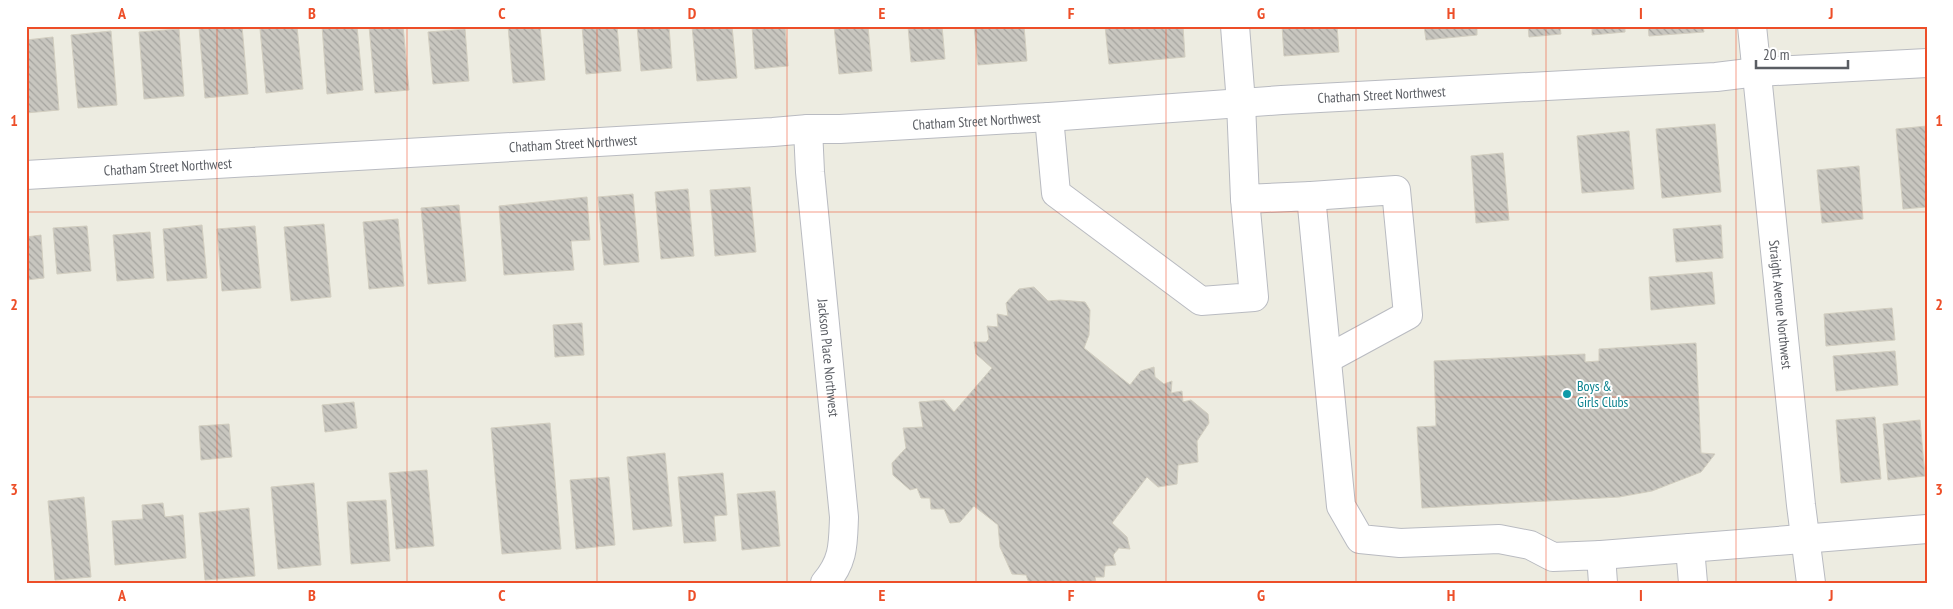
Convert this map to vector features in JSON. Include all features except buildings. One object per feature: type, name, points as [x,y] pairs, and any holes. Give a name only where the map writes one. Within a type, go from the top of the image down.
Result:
[{"type":"street","points":[[1049,117],[1056,192],[1202,301],[1254,297],[1245,199],[1241,103],[1235,26]]},
{"type":"street","name":"Straight Avenue Northwest","points":[[1752,26],[1811,583]]},
{"type":"street","name":"Chatham Street Northwest","points":[[26,175],[753,134],[808,129],[840,129],[1049,117],[1241,103],[1716,77],[1757,72],[1927,63]]},
{"type":"street","name":"Jackson Place Northwest","points":[[808,129],[810,172],[844,517],[843,551],[834,572],[825,583]]},
{"type":"street","points":[[1245,199],[1396,190],[1408,315],[1327,359]]},
{"type":"street","points":[[1311,196],[1341,506],[1360,539],[1400,543],[1499,538],[1530,545],[1553,557],[1927,529]]},
{"type":"street","points":[[1690,548],[1693,583]]},
{"type":"street","points":[[1600,554],[1603,583]]},
{"type":"place","name":"Boys & Girls Clubs","points":[[1567,394]]}]
